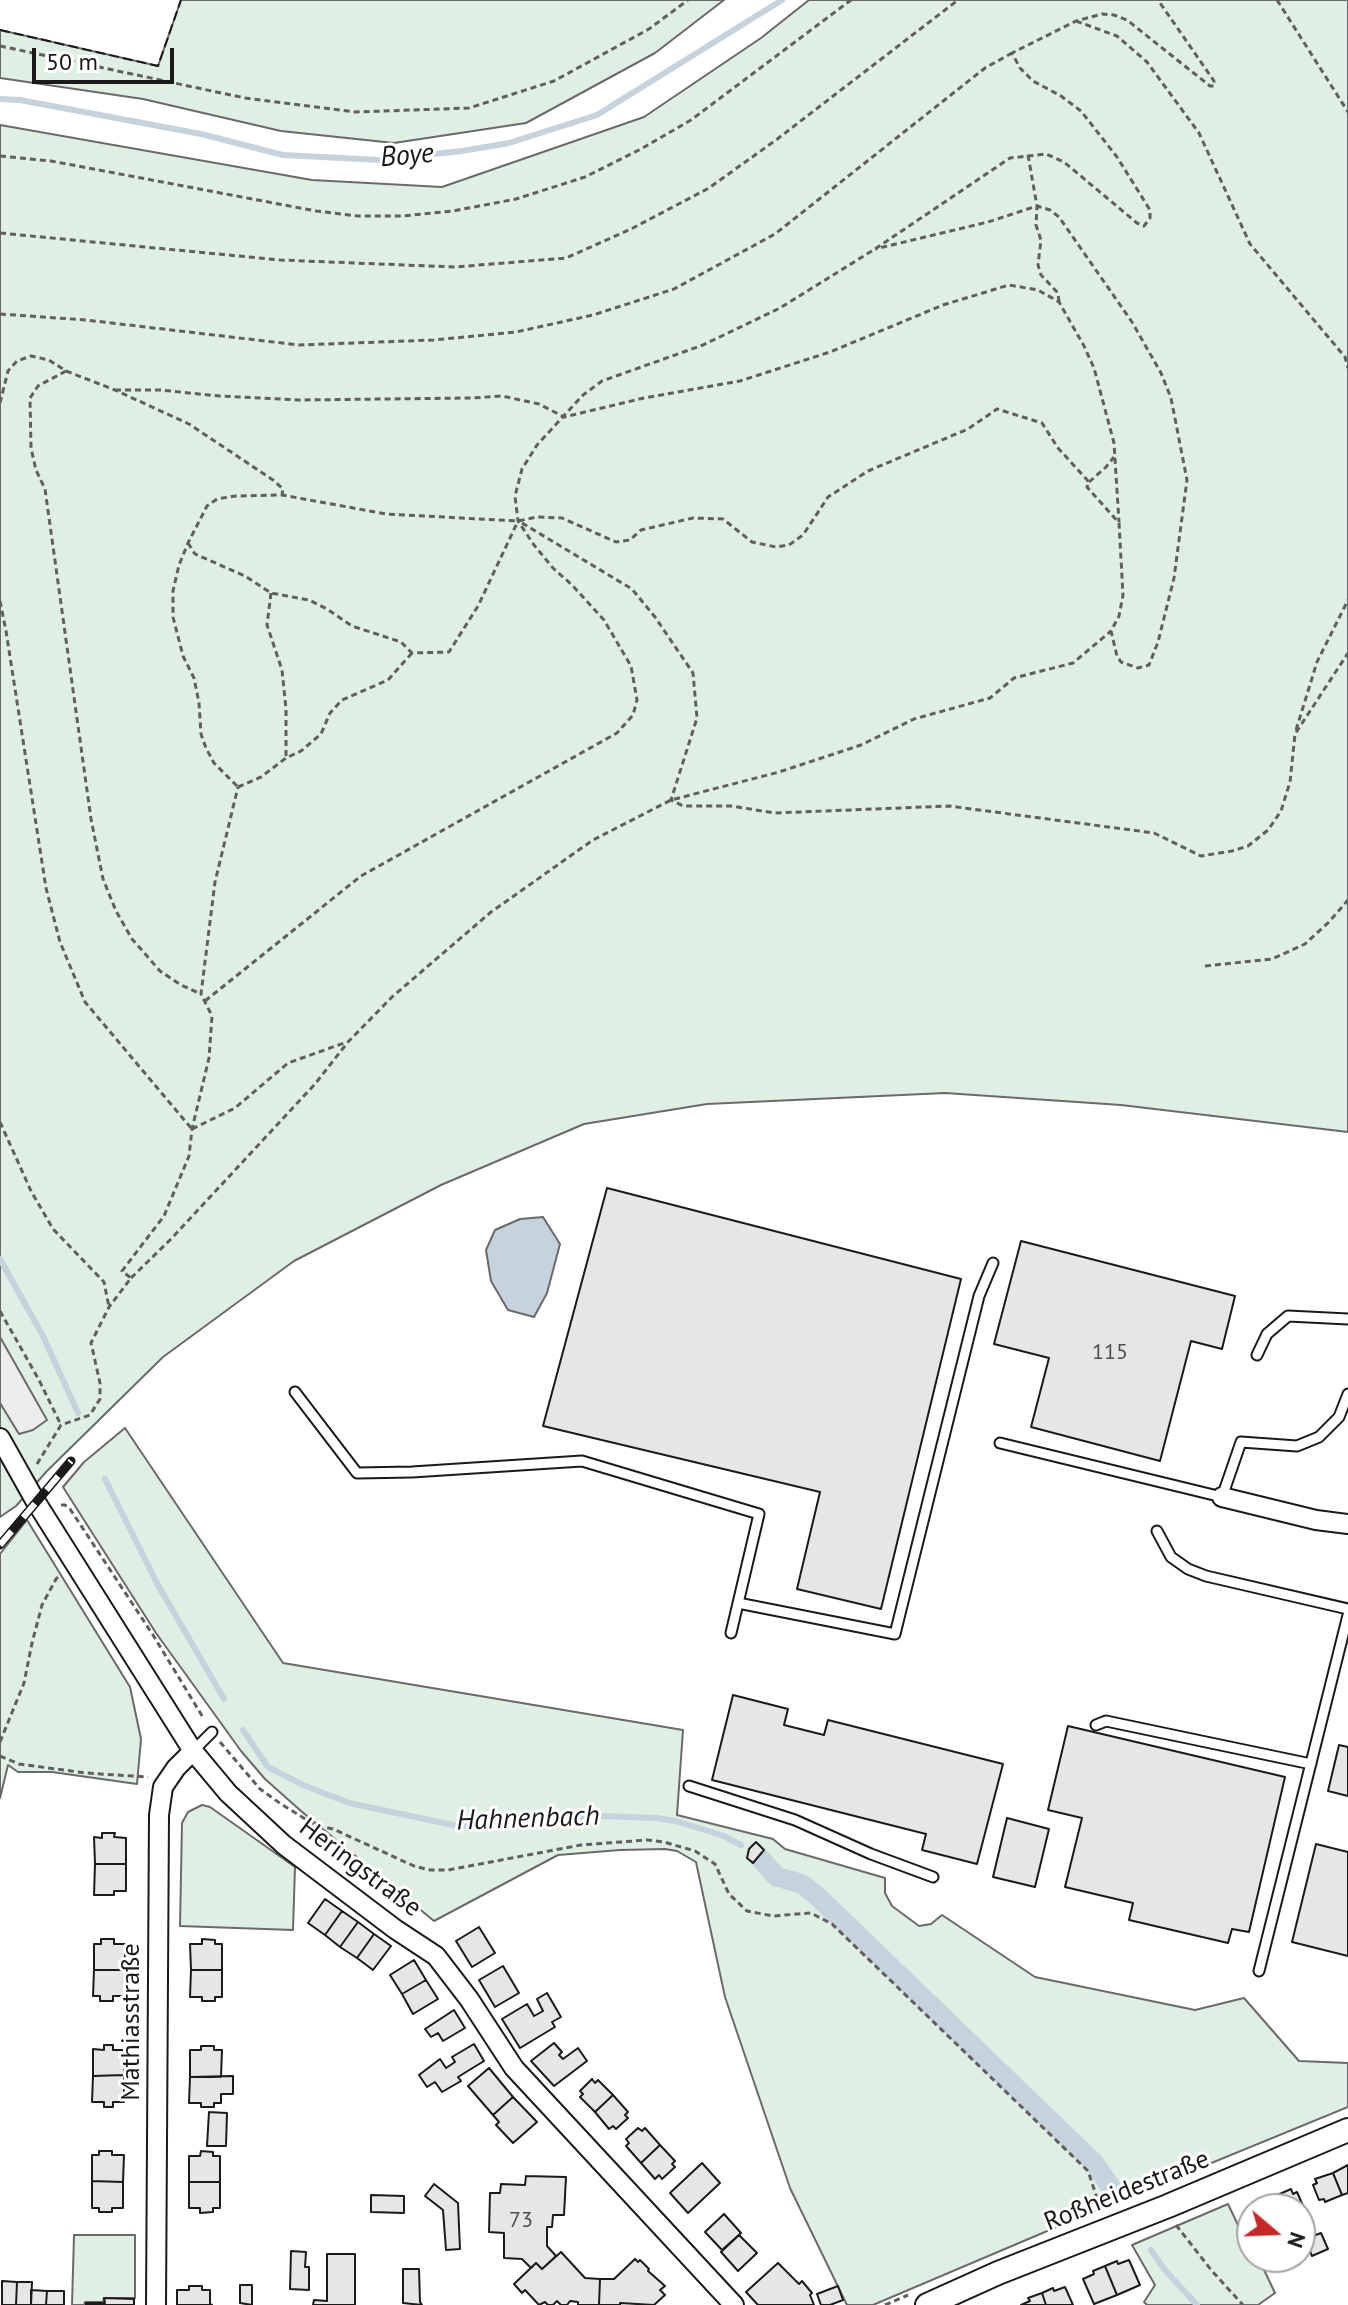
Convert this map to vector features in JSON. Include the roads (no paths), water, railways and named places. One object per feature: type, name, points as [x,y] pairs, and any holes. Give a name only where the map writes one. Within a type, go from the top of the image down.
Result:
[{"type":"street","name":"Heringstraße","points":[[0,1438],[74,1563],[193,1751],[228,1793],[284,1845],[436,1956],[469,1999],[514,2068],[734,2305]]},
{"type":"street","points":[[1222,1497],[1316,1520],[1348,1524]]},
{"type":"street","name":"Mathiasstraße","points":[[156,2305],[159,1815],[163,1787],[193,1751]]},
{"type":"street","name":"Roßheidestraße","points":[[927,2305],[1348,2130]]},
{"type":"lane","points":[[738,1603],[895,1634],[979,1296],[993,1263]]},
{"type":"lane","points":[[1257,1355],[1267,1334],[1288,1316],[1348,1319]]},
{"type":"lane","points":[[295,1392],[357,1473],[582,1461],[759,1514],[731,1633]]},
{"type":"lane","points":[[1000,1443],[1222,1497],[1241,1442],[1297,1446],[1319,1437],[1339,1417],[1348,1394]]},
{"type":"lane","points":[[1157,1531],[1171,1557],[1188,1569],[1348,1612],[1259,1971]]},
{"type":"lane","points":[[1096,1725],[1106,1721],[1311,1764]]},
{"type":"lane","points":[[193,1751],[213,1732]]},
{"type":"lane","points":[[689,1786],[795,1820],[871,1854],[933,1877]]},
{"type":"waterway","name":"Boye","points":[[0,99],[20,100],[201,134],[283,155],[380,160],[462,151],[509,143],[597,115],[782,0]]},
{"type":"waterway","name":"Hahnenbach","points":[[0,1259],[42,1334],[78,1413]]},
{"type":"waterway","name":"Hahnenbach","points":[[105,1479],[158,1585],[224,1699]]},
{"type":"waterway","name":"Hahnenbach","points":[[243,1730],[268,1767],[349,1803],[458,1826],[600,1816],[656,1818],[724,1836],[741,1845]]},
{"type":"waterway","name":"Hahnenbach","points":[[758,1856],[777,1877]]},
{"type":"waterway","name":"Hahnenbach","points":[[785,1879],[802,1884],[816,1895],[1094,2163],[1112,2189]]},
{"type":"waterway","name":"Hahnenbach","points":[[1151,2250],[1197,2305]]},
{"type":"railway","points":[[0,1545],[71,1461]]}]
